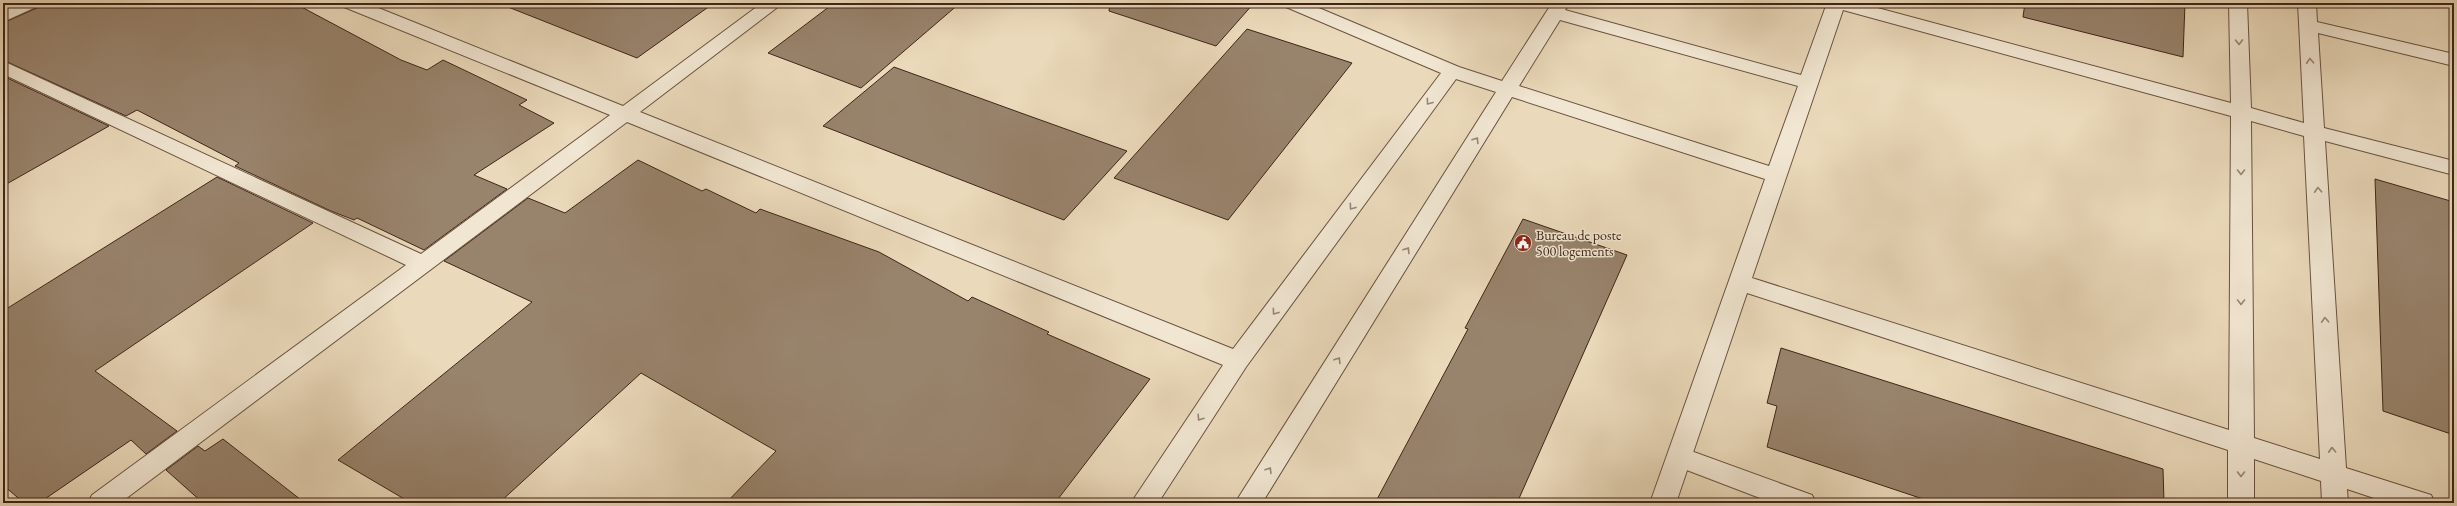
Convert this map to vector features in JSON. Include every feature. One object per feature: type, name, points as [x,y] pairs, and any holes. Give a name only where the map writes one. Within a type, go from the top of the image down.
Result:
[{"type":"street","points":[[3,17],[30,3]]},
{"type":"street","points":[[350,3],[627,113],[1238,361]]},
{"type":"street","points":[[101,503],[774,3]]},
{"type":"street","points":[[1292,3],[1452,71],[1777,176]]},
{"type":"street","points":[[1663,503],[1836,3]]},
{"type":"street","points":[[1839,3],[2314,132],[2454,168]]},
{"type":"street","points":[[2238,3],[2241,112],[2241,503]]},
{"type":"street","points":[[2307,3],[2335,503]]},
{"type":"street","points":[[1248,503],[1558,8],[1808,83]]},
{"type":"street","points":[[2308,25],[2454,60]]},
{"type":"street","points":[[3,67],[423,264]]},
{"type":"street","points":[[1144,503],[1238,361],[1452,71]]},
{"type":"street","points":[[1740,282],[2422,503]]},
{"type":"street","points":[[1680,456],[1803,503]]},
{"type":"building","points":[[40,3],[294,3],[401,60],[427,70],[443,60],[527,100],[519,105],[554,123],[474,175],[507,189],[424,250],[357,218],[354,220],[331,211],[235,166],[239,163],[137,110],[126,116],[3,60],[3,23],[37,8]]},
{"type":"building","points":[[504,3],[714,3],[637,58],[503,5]]},
{"type":"building","points":[[834,3],[960,3],[861,88],[768,53]]},
{"type":"building","points":[[1110,3],[1254,3],[1216,46],[1109,11]]},
{"type":"building","points":[[2025,3],[2185,3],[2183,57],[2023,17]]},
{"type":"building","points":[[1247,29],[1352,63],[1228,220],[1114,178]]},
{"type":"building","points":[[894,67],[1127,151],[1064,220],[823,126]]},
{"type":"building","points":[[3,76],[109,126],[3,186]]},
{"type":"building","points":[[638,160],[702,191],[706,189],[756,213],[760,209],[879,252],[968,301],[972,297],[1049,332],[1047,334],[1150,379],[1055,503],[726,503],[776,451],[641,373],[499,503],[411,503],[338,460],[532,302],[444,261],[528,198],[565,213]]},
{"type":"building","points":[[217,177],[313,223],[95,371],[177,431],[146,454],[131,440],[39,503],[24,503],[3,485],[3,311]]},
{"type":"building","points":[[2375,179],[2454,202],[2454,435],[2383,411]]},
{"type":"building","points":[[1523,219],[1627,255],[1517,503],[1375,503],[1468,329],[1465,328]]},
{"type":"building","points":[[1781,348],[2163,469],[2164,503],[1935,503],[1767,447],[1777,406],[1767,403]]},
{"type":"building","points":[[223,439],[305,503],[203,503],[166,470],[198,446],[205,451]]},
{"type":"place","name":"Bureau de poste 500 logements","points":[[1523,243]]}]
